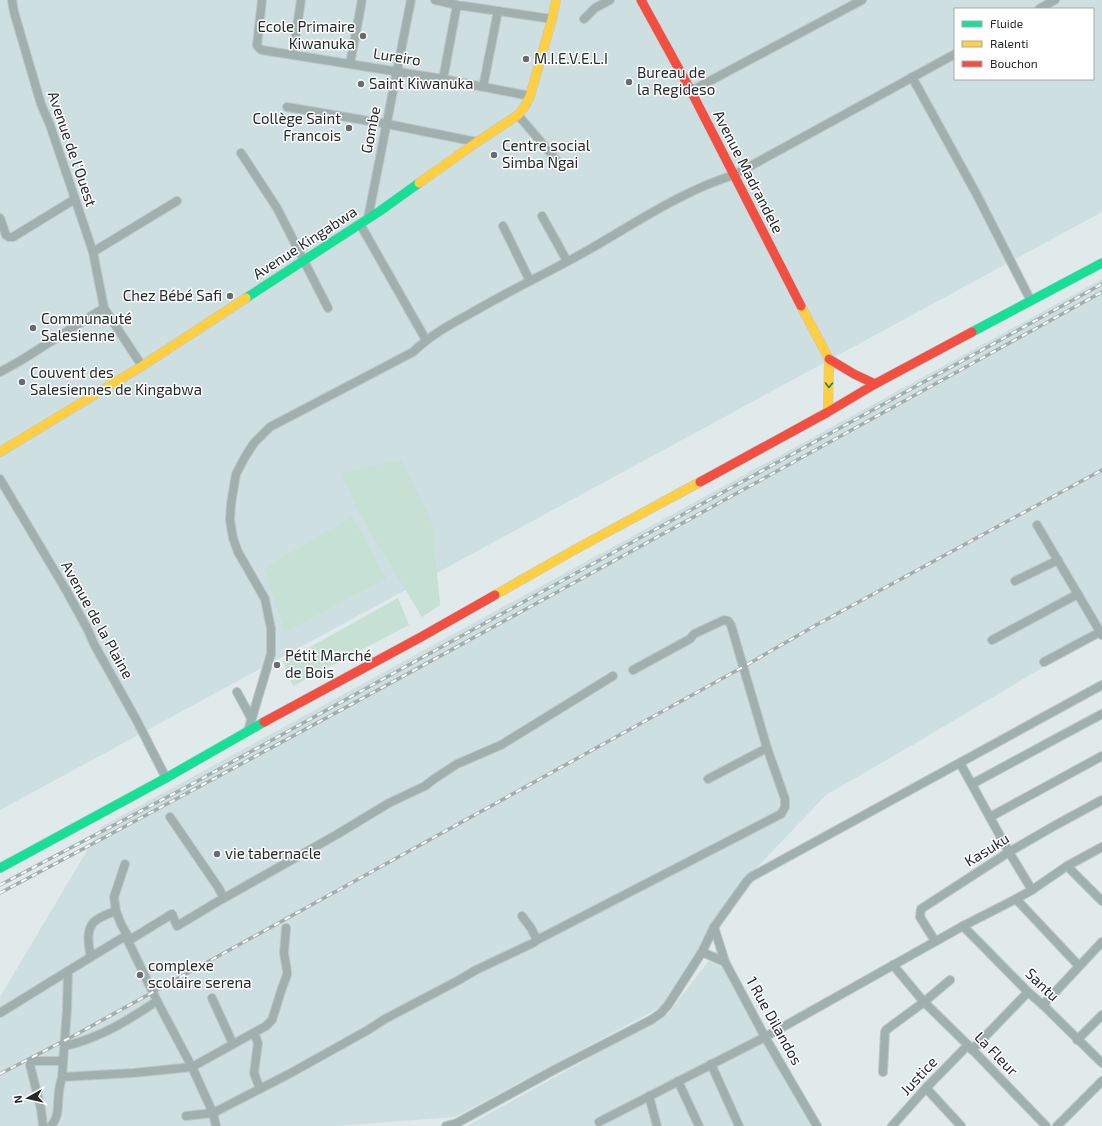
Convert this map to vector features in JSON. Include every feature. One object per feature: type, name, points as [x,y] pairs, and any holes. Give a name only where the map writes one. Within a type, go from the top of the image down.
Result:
[{"type":"street","name":"Avenue de l'Ouest","points":[[12,0],[14,12],[41,104],[50,125],[93,252],[104,308],[142,366]]},
{"type":"street","name":"Lureiro","points":[[262,0],[258,45],[262,50],[443,79],[530,96]]},
{"type":"street","points":[[293,54],[301,0]]},
{"type":"street","points":[[350,64],[362,0]]},
{"type":"street","name":"Gombe","points":[[368,218],[411,0]]},
{"type":"street","points":[[435,0],[457,5],[552,19]]},
{"type":"street","name":"Avenue Kingabwa","points":[[0,452],[142,366],[360,224],[518,115],[530,96],[556,0]]},
{"type":"street","points":[[584,19],[595,8],[610,0]]},
{"type":"street","name":"Avenue Madrandele","points":[[641,0],[734,175],[829,359]]},
{"type":"street","points":[[690,91],[862,0]]},
{"type":"street","points":[[1040,8],[1055,0]]},
{"type":"street","points":[[443,79],[457,5]]},
{"type":"street","points":[[483,87],[498,11]]},
{"type":"street","points":[[248,731],[271,654],[271,629],[265,599],[238,552],[233,538],[230,520],[231,504],[236,474],[254,443],[270,427],[413,352],[439,331],[567,262],[686,195],[718,180],[734,175],[954,55]]},
{"type":"street","points":[[912,77],[977,196],[1031,301]]},
{"type":"street","points":[[287,107],[387,124],[477,142]]},
{"type":"street","points":[[518,115],[559,163]]},
{"type":"street","points":[[240,154],[277,208],[328,308]]},
{"type":"street","points":[[0,218],[6,234],[9,237],[13,237],[75,199]]},
{"type":"street","points":[[93,252],[177,201]]},
{"type":"street","points":[[542,216],[567,262]]},
{"type":"street","points":[[360,224],[426,340]]},
{"type":"street","points":[[503,226],[530,281]]},
{"type":"street","points":[[0,868],[166,778],[248,731],[421,638],[576,549],[828,412],[875,384],[1102,263]]},
{"type":"street","points":[[0,372],[104,308]]},
{"type":"street","points":[[828,412],[829,359],[854,374],[875,384]]},
{"type":"street","name":"Avenue de la Plaine","points":[[0,479],[88,630],[166,778]]},
{"type":"street","points":[[1037,525],[1101,633],[1044,662]]},
{"type":"street","points":[[1015,581],[1058,560]]},
{"type":"street","points":[[992,640],[1078,594]]},
{"type":"street","points":[[186,1116],[213,1113],[289,1074],[368,1030],[385,1018],[476,970],[781,814],[785,807],[785,799],[731,625],[728,621],[724,620],[694,634],[690,639],[633,670]]},
{"type":"street","points":[[0,1013],[91,957],[172,914],[177,926],[389,803],[425,786],[457,764],[501,745],[613,676]]},
{"type":"street","points":[[446,1126],[457,1123],[662,1013],[702,952],[714,927],[747,881],[752,877],[1102,685]]},
{"type":"street","points":[[237,692],[252,718]]},
{"type":"street","points":[[972,784],[1102,714]]},
{"type":"street","points":[[708,779],[768,748]]},
{"type":"street","points":[[990,817],[1102,756]]},
{"type":"street","points":[[960,763],[1009,852],[1032,890]]},
{"type":"street","name":"Kasuku","points":[[935,941],[920,917],[921,909],[1009,852],[1102,800]]},
{"type":"street","points":[[170,817],[224,898]]},
{"type":"street","points":[[600,1122],[765,1037],[935,941],[1032,890],[1067,866],[1102,847]]},
{"type":"street","points":[[125,864],[114,897],[116,911],[157,1001],[192,1067],[213,1113],[216,1126]]},
{"type":"street","points":[[1067,866],[1102,901]]},
{"type":"street","points":[[1016,899],[1079,966]]},
{"type":"street","points":[[91,957],[88,944],[89,933],[92,925],[97,919],[116,911]]},
{"type":"street","points":[[522,916],[531,928],[537,940]]},
{"type":"street","name":"Santu","points":[[963,926],[1028,992],[1102,1063]]},
{"type":"street","name":"1 Rue Dilandos","points":[[714,927],[725,962],[765,1037],[817,1126]]},
{"type":"street","points":[[62,1076],[132,1073],[192,1067],[266,1026],[272,1020],[287,975],[284,953],[286,928]]},
{"type":"street","points":[[1043,1005],[1102,942]]},
{"type":"street","points":[[702,952],[725,962]]},
{"type":"street","name":"La Fleur","points":[[893,965],[924,1002],[1046,1126]]},
{"type":"street","points":[[51,1126],[56,1121],[62,1076],[65,1046],[68,972]]},
{"type":"street","points":[[883,1072],[886,1030],[924,1002],[950,980]]},
{"type":"street","name":"Justice","points":[[892,1126],[926,1088],[1028,992]]},
{"type":"street","points":[[212,998],[233,1044]]},
{"type":"street","points":[[65,1046],[81,1042],[111,1030],[157,1001]]},
{"type":"street","points":[[1077,1040],[1102,1015]]},
{"type":"street","points":[[254,1033],[258,1043],[254,1073],[260,1089]]},
{"type":"street","points":[[43,1126],[41,1109],[30,1065],[33,1061],[63,1061]]},
{"type":"street","points":[[711,1064],[739,1126]]},
{"type":"street","points":[[678,1081],[699,1126]]},
{"type":"street","points":[[1057,1126],[1102,1081]]},
{"type":"street","points":[[926,1088],[961,1126]]},
{"type":"street","points":[[649,1096],[657,1126]]},
{"type":"shaded area","points":[[0,0],[1102,0],[1102,212],[0,810]]},
{"type":"shaded area","points":[[1102,279],[1102,632],[826,795],[750,875],[661,1007],[455,1117],[337,1126],[0,1126],[0,997],[101,827]]},
{"type":"shaded area","points":[[720,946],[812,1126],[467,1126],[668,1014]]},
{"type":"green space","points":[[401,460],[432,523],[440,605],[422,617],[356,507],[342,473]]},
{"type":"green space","points":[[352,517],[386,578],[285,632],[264,568]]},
{"type":"green space","points":[[398,598],[409,625],[293,686],[283,662]]},
{"type":"railway","points":[[0,885],[192,784],[1102,284]]},
{"type":"railway","points":[[0,893],[415,670],[1102,292]]},
{"type":"railway","points":[[0,1074],[77,1034],[743,667],[818,624],[1102,470]]},
{"type":"traffic: fast","points":[[246,298],[380,211],[419,183]]},
{"type":"traffic: fast","points":[[972,332],[1102,263]]},
{"type":"traffic: fast","points":[[0,868],[166,778],[264,722]]},
{"type":"traffic: slow","points":[[419,183],[518,115],[525,106],[530,96],[556,0]]},
{"type":"traffic: slow","points":[[0,452],[142,366],[246,298]]},
{"type":"traffic: slow","points":[[801,306],[829,359],[828,412]]},
{"type":"traffic: slow","points":[[495,595],[700,482]]},
{"type":"traffic: jam","points":[[641,0],[691,91],[801,306]]},
{"type":"traffic: jam","points":[[700,482],[828,412],[875,384],[972,332]]},
{"type":"traffic: jam","points":[[829,359],[854,374],[875,384]]},
{"type":"traffic: jam","points":[[264,722],[495,595]]},
{"type":"place","name":"Ecole Primaire Kiwanuka","points":[[363,36]]},
{"type":"place","name":"M.I.E.V.E.L.I","points":[[526,59]]},
{"type":"place","name":"Bureau de la Regideso","points":[[629,82]]},
{"type":"place","name":"Saint Kiwanuka","points":[[361,84]]},
{"type":"place","name":"Collège Saint Francois","points":[[349,128]]},
{"type":"place","name":"Centre social Simba Ngai","points":[[494,155]]},
{"type":"place","name":"Chez Bébé Safi","points":[[230,296]]},
{"type":"place","name":"Communauté Salesienne","points":[[33,328]]},
{"type":"place","name":"Couvent des Salesiennes de Kingabwa","points":[[22,382]]},
{"type":"place","name":"Pétit Marché de Bois","points":[[277,665]]},
{"type":"place","name":"vie tabernacle","points":[[217,854]]},
{"type":"place","name":"complexe scolaire serena","points":[[140,975]]}]
